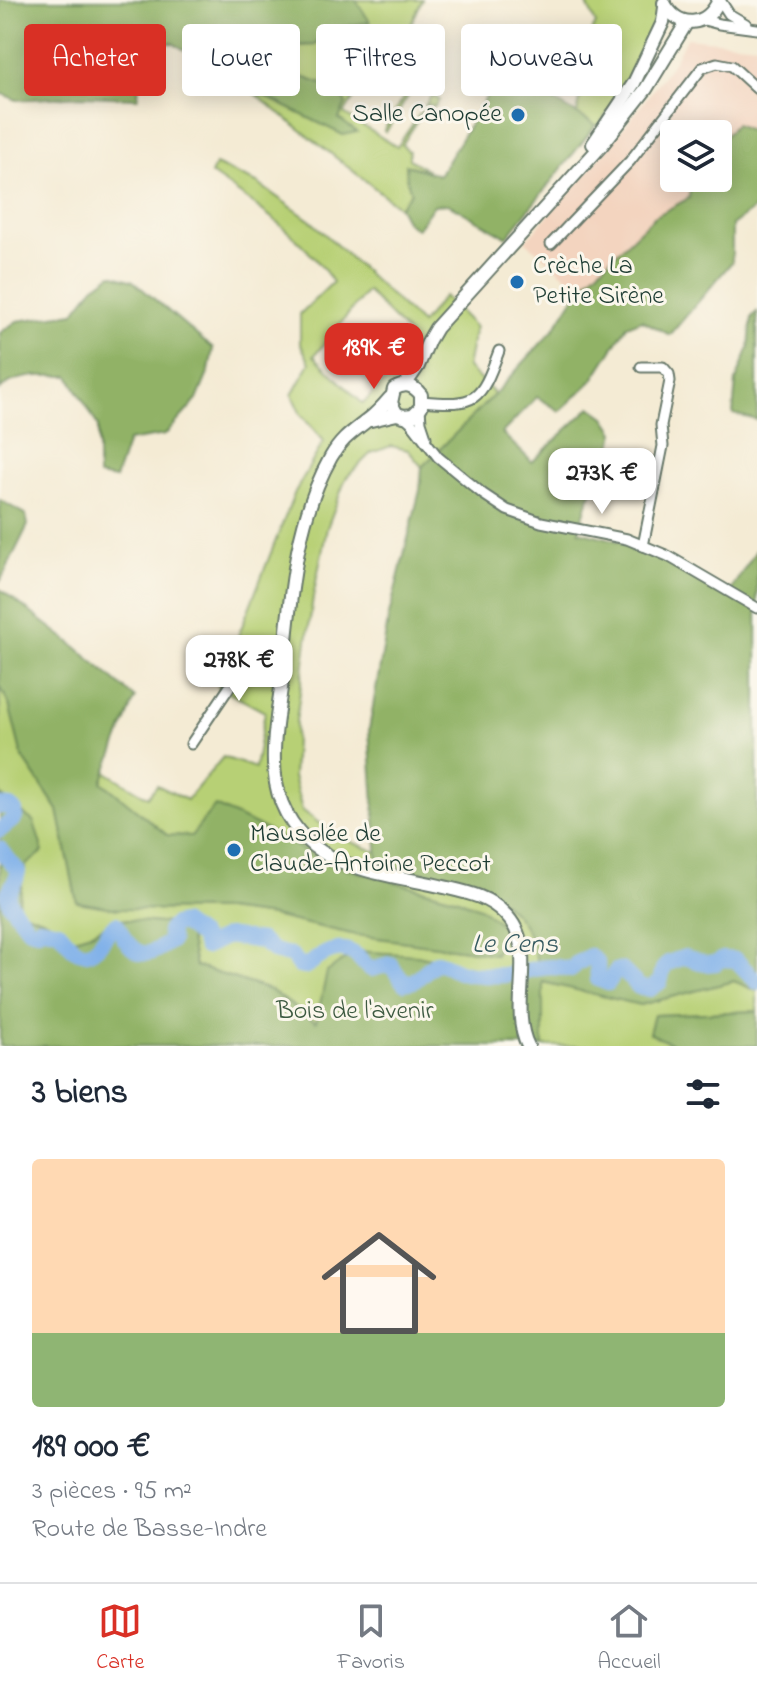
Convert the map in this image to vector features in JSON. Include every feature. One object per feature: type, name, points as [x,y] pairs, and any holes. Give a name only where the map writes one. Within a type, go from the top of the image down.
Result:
[{"type":"main road","points":[[664,3],[676,17],[687,22],[704,20],[720,0]]},
{"type":"main road","points":[[405,385],[436,328],[550,201],[600,134],[634,83],[663,22],[664,3]]},
{"type":"main road","points":[[550,201],[572,181],[646,89],[687,22]]},
{"type":"main road","points":[[368,421],[413,415],[420,400],[418,366]]},
{"type":"main road","points":[[420,400],[411,385],[394,389],[390,398],[368,421],[344,438],[321,477],[306,517],[296,561],[275,740],[279,796],[286,814],[299,832],[324,854],[362,868],[472,893],[491,902],[505,914],[515,928],[520,943],[520,1017],[528,1046]]},
{"type":"main road","points":[[390,398],[393,409],[401,415]]},
{"type":"street","points":[[720,0],[729,14],[757,29]]},
{"type":"street","points":[[704,20],[757,29]]},
{"type":"street","points":[[551,244],[630,161],[702,68],[717,63],[732,66],[757,89]]},
{"type":"street","points":[[430,447],[421,422],[420,400],[456,404],[474,398],[487,384],[499,351]]},
{"type":"street","points":[[641,367],[663,367],[670,381],[661,425],[663,446],[643,546]]},
{"type":"street","points":[[401,415],[447,466],[507,510],[541,522],[627,539],[668,556],[757,608]]},
{"type":"street","points":[[191,744],[255,649],[285,656]]},
{"type":"shaded area","points":[[686,38],[757,45],[757,133],[735,124],[732,128],[732,120],[660,120],[660,192],[690,192],[689,198],[654,217],[580,288],[525,241],[587,173],[674,61]]},
{"type":"green space","points":[[0,0],[356,0],[370,22],[316,24],[316,43],[300,45],[300,24],[182,24],[182,48],[173,43],[166,43],[166,24],[24,24],[24,96],[82,96],[17,100],[0,93]]},
{"type":"green space","points":[[356,0],[422,0],[411,24],[358,24],[369,22]]},
{"type":"green space","points":[[585,0],[657,0],[660,13],[622,93],[622,24],[596,24]]},
{"type":"green space","points":[[316,43],[316,82],[300,76],[300,46]]},
{"type":"green space","points":[[300,76],[316,82],[316,96],[342,96],[346,104],[339,119],[357,132],[343,135],[264,96],[300,96]]},
{"type":"green space","points":[[82,96],[138,96],[138,98]]},
{"type":"green space","points":[[257,96],[264,96],[343,135],[355,132],[339,119],[339,96],[355,96],[344,114],[397,147],[431,96],[439,100],[434,107],[428,104],[402,145],[409,151],[409,159],[428,170],[406,165],[411,192],[399,207]]},
{"type":"green space","points":[[404,96],[408,96],[386,132],[385,128]]},
{"type":"green space","points":[[487,96],[546,96],[596,125],[507,237],[448,204],[434,205],[417,229],[407,222],[399,207],[411,192],[406,165],[439,175]]},
{"type":"green space","points":[[580,96],[620,96],[598,126],[577,114]]},
{"type":"green space","name":"Bois de l'avenir","points":[[735,124],[757,133],[757,207],[732,225],[732,262],[670,335],[642,320],[627,326],[592,381],[560,411],[537,397],[502,433],[532,462],[591,407],[605,417],[615,432],[608,466],[589,497],[579,531],[643,547],[727,596],[757,549],[757,991],[734,981],[640,1005],[543,982],[543,1046],[0,1046],[0,795],[34,822],[43,852],[25,866],[17,910],[48,921],[71,939],[91,933],[117,919],[160,923],[186,921],[195,966],[270,990],[316,1022],[327,972],[356,951],[417,955],[488,971],[537,963],[522,923],[511,909],[493,896],[444,878],[378,863],[369,729],[389,615],[420,490],[422,467],[554,329],[580,288],[654,217],[689,198],[690,192],[732,192],[732,128]]},
{"type":"green space","name":"Bois de l'avenir","points":[[215,165],[257,183],[311,221],[421,324],[444,296],[475,327],[467,367],[495,394],[422,467],[408,450],[391,446],[371,453],[346,478],[327,528],[313,597],[296,721],[293,777],[302,810],[336,836],[377,852],[378,863],[456,882],[510,908],[527,930],[537,963],[488,971],[417,955],[320,1046],[270,990],[195,966],[186,921],[160,923],[117,919],[91,933],[71,939],[48,921],[17,910],[34,822],[0,795],[0,686],[9,704],[22,756],[58,810],[77,902],[119,909],[225,910],[272,916],[356,935],[495,954],[505,928],[482,909],[458,899],[326,863],[271,832],[167,835],[102,782],[106,772],[148,797],[157,785],[187,800],[223,757],[255,768],[265,712],[218,687],[295,492],[324,441],[301,415],[292,395],[310,363],[300,343],[300,314],[333,282],[293,236],[211,174]],"holes":[[[367,291],[410,336],[401,348],[403,360],[363,404],[314,356]]]},
{"type":"green space","points":[[112,274],[133,281],[213,349],[209,371],[197,400],[165,435],[128,441],[115,479],[98,476],[98,426],[69,376],[23,378],[0,390],[0,333],[17,321],[74,313],[94,287]]},
{"type":"green space","points":[[757,312],[757,420],[733,414],[736,381],[749,347],[752,317]]},
{"type":"green space","points":[[0,500],[26,515],[28,525],[0,582]]},
{"type":"green space","points":[[0,589],[75,646],[135,698],[102,782],[167,835],[191,836],[215,806],[271,832],[326,863],[458,899],[482,909],[506,928],[495,954],[356,935],[272,916],[225,910],[119,909],[77,902],[58,810],[22,756],[9,704],[0,686]]},
{"type":"green space","points":[[734,981],[757,991],[757,1011],[654,1015],[649,1033],[676,1046],[542,1046],[543,982],[640,1005]]},
{"type":"green space","points":[[757,1011],[757,1046],[676,1046],[649,1033],[654,1015]]},
{"type":"waterway","name":"Le Cens","points":[[0,806],[15,811],[15,818],[0,830]]},
{"type":"waterway","name":"Le Cens","points":[[0,849],[18,871],[7,895],[29,929],[37,931],[40,927],[59,931],[75,950],[87,953],[97,947],[116,924],[132,948],[148,953],[171,941],[169,931],[174,925],[182,923],[201,937],[205,947],[227,936],[261,941],[274,951],[292,956],[299,966],[305,967],[330,952],[343,950],[357,956],[371,969],[390,964],[404,983],[414,981],[436,962],[466,973],[499,975],[546,967],[571,970],[590,956],[597,962],[598,979],[608,983],[616,971],[622,970],[639,987],[650,989],[660,982],[668,963],[685,957],[706,964],[723,959],[736,960],[757,982]]},
{"type":"place","name":"Salle Canopée","points":[[518,115]]},
{"type":"place","name":"Crèche La Petite Sirène","points":[[517,282]]},
{"type":"place","name":"Mausolée de Claude-Antoine Peccot","points":[[234,850]]}]
